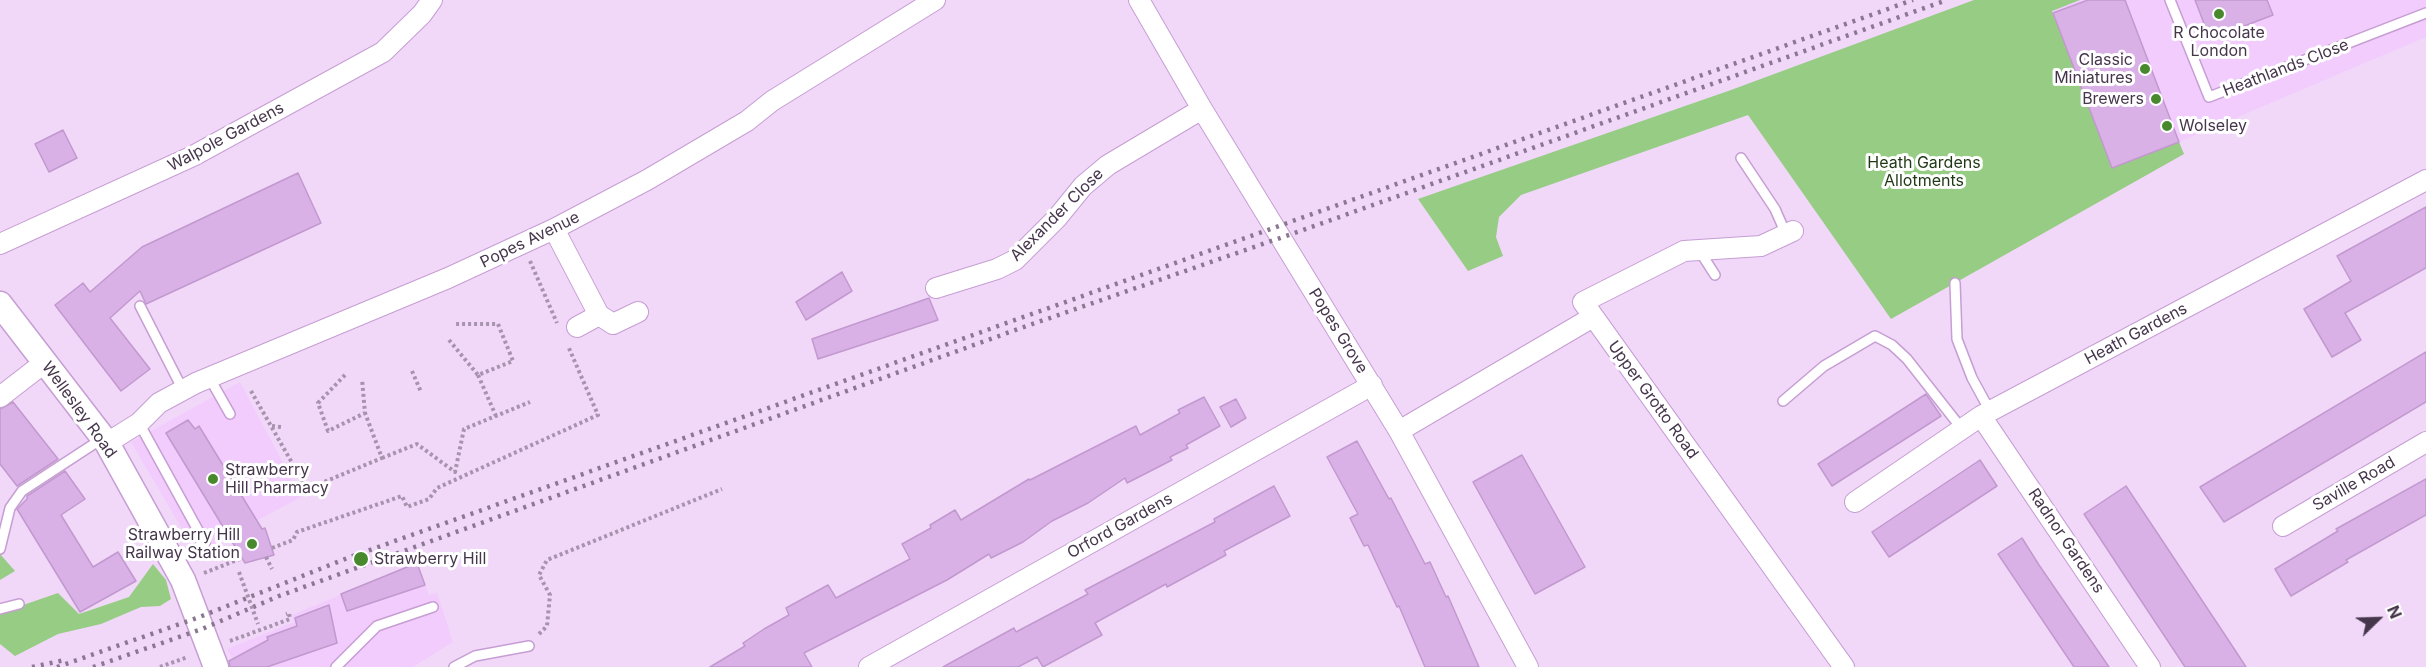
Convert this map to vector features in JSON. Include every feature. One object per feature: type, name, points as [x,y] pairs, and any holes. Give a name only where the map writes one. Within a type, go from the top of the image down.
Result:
[{"type":"street","name":"Walpole Gardens","points":[[0,244],[193,156],[383,52],[422,14],[432,0]]},
{"type":"street","name":"Popes Avenue","points":[[105,441],[139,423],[159,403],[183,390],[448,278],[554,229],[647,180],[747,121],[771,101],[935,0]]},
{"type":"street","name":"Popes Grove","points":[[1139,0],[1202,109],[1372,385],[1528,667]]},
{"type":"street","name":"Alexander Close","points":[[936,288],[997,269],[1015,260],[1045,231],[1083,186],[1108,165],[1202,109]]},
{"type":"street","name":"Heath Gardens","points":[[1855,502],[1986,413],[2426,180]]},
{"type":"street","points":[[554,229],[599,315],[613,324],[638,312]]},
{"type":"street","points":[[1398,430],[1593,317],[1583,302],[1684,251],[1761,246],[1789,233]]},
{"type":"street","name":"Wellesley Road","points":[[0,304],[105,441],[179,571],[197,618],[217,653]]},
{"type":"street","points":[[567,332],[599,315]]},
{"type":"street","name":"Upper Grotto Road","points":[[1593,317],[1844,667]]},
{"type":"street","points":[[0,397],[44,363]]},
{"type":"street","name":"Orford Gardens","points":[[869,667],[1372,385]]},
{"type":"street","name":"Radnor Gardens","points":[[1986,413],[2151,667]]},
{"type":"street","name":"Saville Road","points":[[2283,526],[2426,442]]},
{"type":"lane","name":"Heathlands Close","points":[[2170,0],[2209,97],[2426,13]]},
{"type":"lane","points":[[1741,158],[1789,233]]},
{"type":"lane","points":[[1699,250],[1715,275]]},
{"type":"lane","points":[[1955,283],[1957,339],[1986,413]]},
{"type":"lane","points":[[140,306],[183,390]]},
{"type":"lane","points":[[1783,401],[1824,366],[1875,336],[1892,345],[1907,359],[1962,429]]},
{"type":"lane","points":[[209,378],[230,414]]},
{"type":"lane","points":[[139,423],[205,543],[179,571]]},
{"type":"lane","points":[[0,549],[10,508],[22,491],[105,441]]},
{"type":"lane","points":[[0,609],[19,604]]},
{"type":"lane","points":[[336,667],[377,626],[433,607]]},
{"type":"lane","points":[[454,667],[475,656],[529,646]]},
{"type":"path","points":[[272,548],[293,540],[297,532],[402,496],[407,507],[429,500],[437,488],[598,415],[567,332],[523,244]]},
{"type":"path","points":[[455,324],[498,324],[513,361],[478,375]]},
{"type":"path","points":[[449,340],[478,375],[496,416]]},
{"type":"path","points":[[412,371],[421,392]]},
{"type":"path","points":[[345,375],[318,403],[328,431],[365,413]]},
{"type":"path","points":[[362,379],[365,413],[382,458]]},
{"type":"path","points":[[251,391],[307,489],[417,444],[455,472],[464,429],[530,402]]},
{"type":"path","points":[[272,426],[281,428]]},
{"type":"path","points":[[529,646],[547,626],[550,595],[538,575],[547,560],[722,489]]},
{"type":"path","points":[[179,571],[242,558]]},
{"type":"path","points":[[267,560],[272,569]]},
{"type":"path","points":[[239,572],[258,624]]},
{"type":"path","points":[[160,667],[217,653],[290,619],[289,613],[286,614]]},
{"type":"shaded area","points":[[2080,0],[2426,0],[2426,37],[2179,142],[2112,168],[2052,10]]},
{"type":"shaded area","points":[[240,382],[301,497],[196,553],[131,442]]},
{"type":"shaded area","points":[[417,563],[429,595],[437,593],[453,642],[413,667],[237,667],[227,649],[294,622],[292,615]]},
{"type":"green space","name":"Heath Gardens Allotments","points":[[1974,0],[2080,0],[2052,11],[2112,167],[2179,142],[2184,154],[1891,319],[1748,115],[1521,195],[1499,217],[1496,237],[1503,256],[1468,271],[1418,199],[1731,90]]},
{"type":"green space","points":[[0,554],[15,571],[0,580]]},
{"type":"green space","points":[[153,564],[166,580],[171,599],[160,606],[141,607],[101,624],[58,634],[15,656],[0,644],[0,613],[58,593],[79,614],[129,597]]},
{"type":"building","points":[[2088,0],[2125,0],[2179,142],[2112,168],[2053,13]]},
{"type":"building","points":[[2195,0],[2267,0],[2273,15],[2210,39]]},
{"type":"building","points":[[63,130],[77,158],[49,172],[35,144]]},
{"type":"building","points":[[298,173],[321,223],[146,304],[140,291],[110,318],[150,369],[121,391],[55,305],[83,283],[90,292],[142,247]]},
{"type":"building","points":[[2426,207],[2426,268],[2345,313],[2361,340],[2332,357],[2304,309],[2351,281],[2337,256]]},
{"type":"building","points":[[842,272],[852,291],[806,320],[796,302]]},
{"type":"building","points":[[929,298],[938,320],[818,359],[812,339]]},
{"type":"building","points":[[2426,352],[2426,402],[2224,522],[2200,487]]},
{"type":"building","points":[[1926,394],[1941,416],[1832,486],[1818,464]]},
{"type":"building","points":[[1204,397],[1220,426],[1186,445],[1188,448],[1170,457],[1172,460],[1127,483],[1125,478],[1088,503],[1052,521],[1023,542],[991,558],[989,554],[947,580],[804,653],[812,667],[710,667],[745,646],[743,643],[764,629],[789,615],[786,608],[828,585],[836,598],[910,559],[902,544],[931,528],[930,525],[955,510],[961,520],[1029,479],[1136,426],[1140,435],[1180,413],[1178,410]]},
{"type":"building","points":[[1236,399],[1246,418],[1231,427],[1220,407]]},
{"type":"building","points":[[13,402],[58,459],[17,486],[0,464],[0,409]]},
{"type":"building","points":[[188,420],[195,429],[199,426],[262,529],[265,528],[274,555],[245,563],[166,433]]},
{"type":"building","points":[[1357,441],[1389,499],[1391,498],[1425,564],[1430,562],[1446,597],[1448,596],[1479,667],[1425,667],[1399,606],[1397,607],[1368,545],[1364,546],[1350,518],[1358,514],[1327,457]]},
{"type":"building","points":[[1522,455],[1585,567],[1535,594],[1473,482]]},
{"type":"building","points":[[1980,460],[1997,486],[1889,557],[1872,532]]},
{"type":"building","points":[[65,471],[85,499],[61,515],[93,567],[118,552],[136,581],[80,612],[17,509],[27,499],[27,496]]},
{"type":"building","points":[[2426,479],[2426,515],[2346,560],[2348,562],[2291,596],[2275,569],[2338,531],[2336,529]]},
{"type":"building","points":[[1274,486],[1290,516],[1224,551],[1226,555],[1167,587],[1166,584],[1095,623],[1102,635],[1043,667],[1037,657],[1018,667],[943,667],[1014,628],[1016,632],[1088,594],[1085,590],[1215,522],[1214,519]]},
{"type":"building","points":[[2126,486],[2246,667],[2185,667],[2084,514]]},
{"type":"building","points":[[2022,538],[2109,667],[2074,667],[1998,554]]},
{"type":"building","points":[[417,563],[425,585],[347,611],[341,594]]},
{"type":"building","points":[[329,605],[337,643],[267,667],[230,667],[229,661],[268,640],[267,637],[297,626],[295,618]]},
{"type":"railway","points":[[57,667],[197,618],[350,557],[1913,0]]},
{"type":"railway","points":[[93,667],[202,629],[279,596],[1021,328],[1947,0]]},
{"type":"railway","points":[[32,667],[65,660]]},
{"type":"place","name":"R Chocolate London","points":[[2219,14]]},
{"type":"place","name":"Classic Miniatures","points":[[2145,69]]},
{"type":"place","name":"Brewers","points":[[2156,99]]},
{"type":"place","name":"Wolseley","points":[[2167,126]]},
{"type":"place","name":"Strawberry Hill Pharmacy","points":[[213,479]]},
{"type":"place","name":"Strawberry Hill Railway Station","points":[[252,544]]},
{"type":"place","name":"Strawberry Hill","points":[[361,559]]}]
